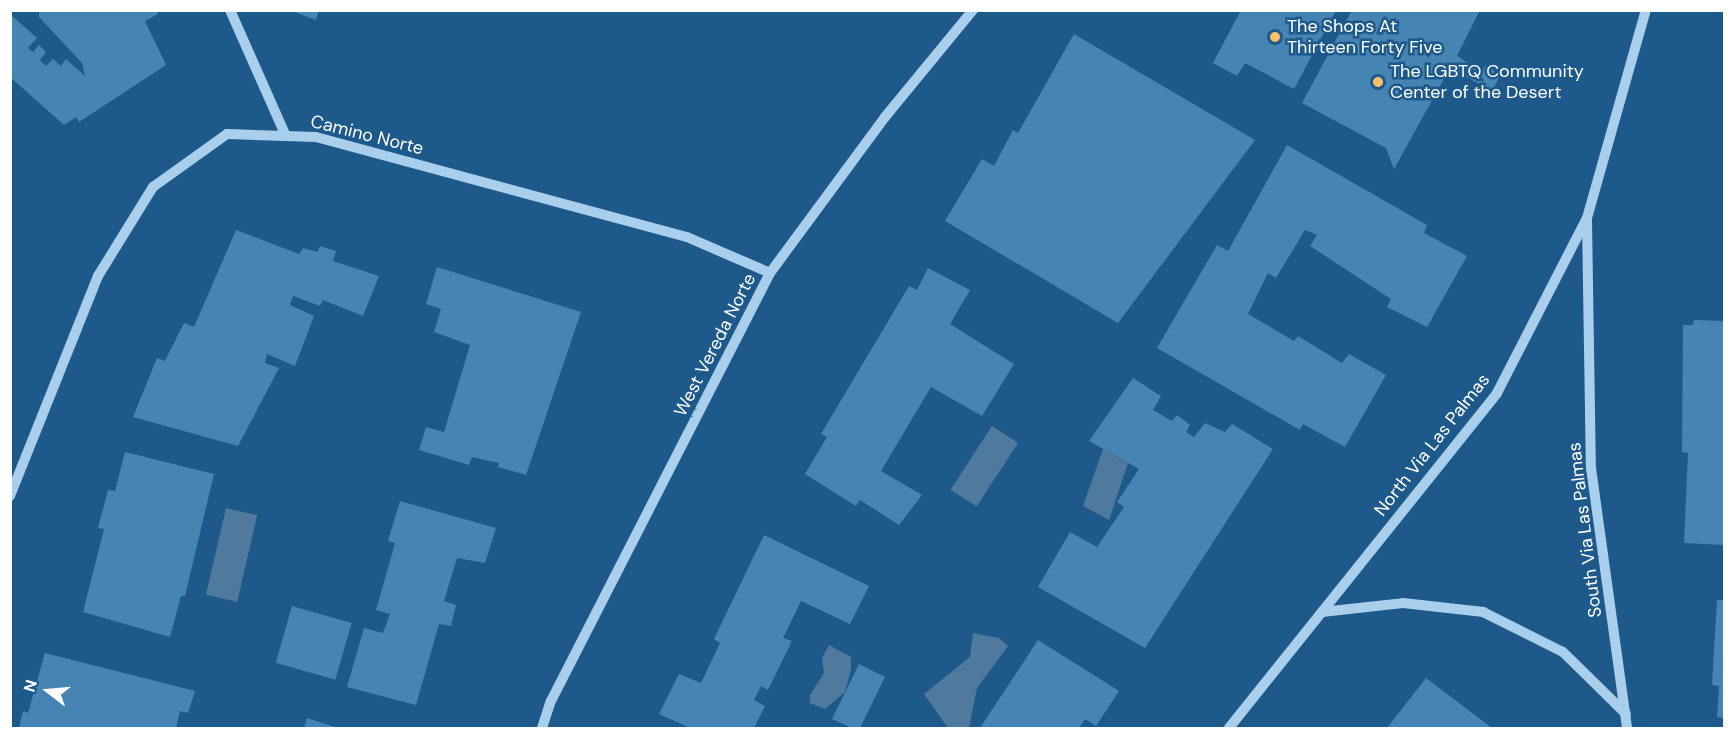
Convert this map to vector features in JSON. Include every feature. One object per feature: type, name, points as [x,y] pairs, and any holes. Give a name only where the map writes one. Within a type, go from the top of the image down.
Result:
[{"type":"street","points":[[230,10],[285,134]]},
{"type":"street","name":"West Vereda Norte","points":[[542,729],[551,701],[770,273],[885,117],[973,10]]},
{"type":"street","name":"North Via Las Palmas","points":[[1229,729],[1497,393],[1587,218],[1646,10]]},
{"type":"street","name":"Camino Norte","points":[[10,496],[98,276],[153,187],[227,135],[285,134],[316,137],[687,237],[770,273]]},
{"type":"street","name":"South Via Las Palmas","points":[[1587,218],[1591,468],[1627,729]]},
{"type":"street","points":[[1322,612],[1402,603],[1483,612],[1563,652],[1626,714]]},
{"type":"water","points":[[992,426],[1018,443],[977,507],[951,490]]},
{"type":"water","points":[[1103,449],[1128,463],[1109,520],[1083,506]]},
{"type":"water","points":[[226,508],[257,515],[237,602],[206,595]]},
{"type":"water","points":[[973,633],[999,638],[1008,646],[977,688],[969,728],[948,728],[924,694],[970,657]]},
{"type":"water","points":[[829,645],[851,657],[851,670],[845,692],[825,709],[810,703],[810,695],[824,673],[822,658]]},
{"type":"building","points":[[39,10],[157,10],[158,14],[145,21],[166,65],[79,122],[76,117],[64,125],[10,77],[10,14],[37,38],[28,48],[33,52],[39,45],[46,52],[40,60],[46,66],[53,59],[61,66],[66,59],[85,76],[82,63],[39,17]]},
{"type":"building","points":[[289,10],[319,10],[316,20]]},
{"type":"building","name":"The Shops At Thirteen Forty Five","points":[[1241,10],[1336,10],[1294,89],[1245,63],[1237,76],[1213,63]]},
{"type":"building","name":"The LGBTQ Community Center of the Desert","points":[[1352,10],[1480,10],[1457,56],[1482,72],[1485,66],[1501,74],[1492,91],[1450,68],[1394,169],[1386,148],[1302,103]]},
{"type":"building","points":[[1074,34],[1255,140],[1118,323],[945,221],[982,159],[994,166],[1013,130],[1018,133]]},
{"type":"building","points":[[1287,145],[1427,225],[1424,233],[1467,256],[1427,327],[1387,307],[1391,299],[1310,246],[1317,235],[1305,230],[1276,278],[1268,273],[1248,314],[1294,341],[1298,336],[1342,363],[1349,354],[1386,375],[1345,447],[1303,424],[1300,430],[1157,348],[1217,245],[1228,251]]},
{"type":"building","points":[[236,230],[299,254],[303,248],[317,252],[320,246],[336,251],[333,261],[379,276],[363,316],[323,300],[320,306],[293,296],[290,305],[314,316],[295,366],[267,354],[265,363],[279,368],[238,446],[133,417],[157,358],[165,361],[184,323],[194,327]]},
{"type":"building","points":[[437,267],[581,312],[526,475],[498,467],[499,463],[472,457],[469,465],[419,450],[426,427],[444,432],[470,345],[434,332],[441,309],[426,304]]},
{"type":"building","points":[[928,268],[970,290],[950,324],[1014,364],[982,416],[931,387],[881,471],[922,495],[899,525],[860,500],[856,506],[805,474],[827,437],[821,434],[909,286],[917,290]]},
{"type":"building","points":[[1694,320],[1724,321],[1724,545],[1684,543],[1688,453],[1682,452],[1683,325],[1693,325]]},
{"type":"building","points":[[1133,378],[1161,396],[1153,410],[1172,421],[1177,415],[1190,425],[1186,432],[1194,437],[1205,423],[1225,432],[1232,424],[1273,449],[1145,648],[1038,587],[1070,532],[1097,547],[1124,507],[1117,502],[1139,469],[1089,441]]},
{"type":"building","points":[[125,452],[214,474],[185,596],[181,596],[170,637],[83,612],[104,529],[98,528],[108,490],[115,491]]},
{"type":"building","points":[[400,501],[496,528],[485,563],[457,558],[444,601],[456,605],[451,626],[439,624],[416,705],[347,687],[364,628],[383,633],[390,614],[376,610],[395,543],[388,541]]},
{"type":"building","points":[[764,535],[869,586],[850,624],[801,601],[783,638],[792,641],[768,690],[761,686],[754,700],[765,706],[754,728],[690,728],[659,714],[679,674],[701,683],[720,643],[714,639]]},
{"type":"building","points":[[1717,600],[1724,600],[1724,718],[1717,717],[1719,686],[1712,685]]},
{"type":"building","points":[[292,606],[352,623],[335,680],[276,663]]},
{"type":"building","points":[[1038,640],[1119,691],[1096,726],[1085,719],[1079,728],[980,728]]},
{"type":"building","points":[[45,653],[195,691],[188,713],[180,711],[176,728],[19,728],[23,711],[28,713]]},
{"type":"building","points":[[859,664],[885,677],[860,728],[852,728],[832,719]]},
{"type":"building","points":[[1426,678],[1492,728],[1387,728]]},
{"type":"building","points":[[307,718],[338,728],[304,728]]},
{"type":"place","name":"The Shops At Thirteen Forty Five","points":[[1275,37]]},
{"type":"place","name":"The LGBTQ Community Center of the Desert","points":[[1378,82]]}]
